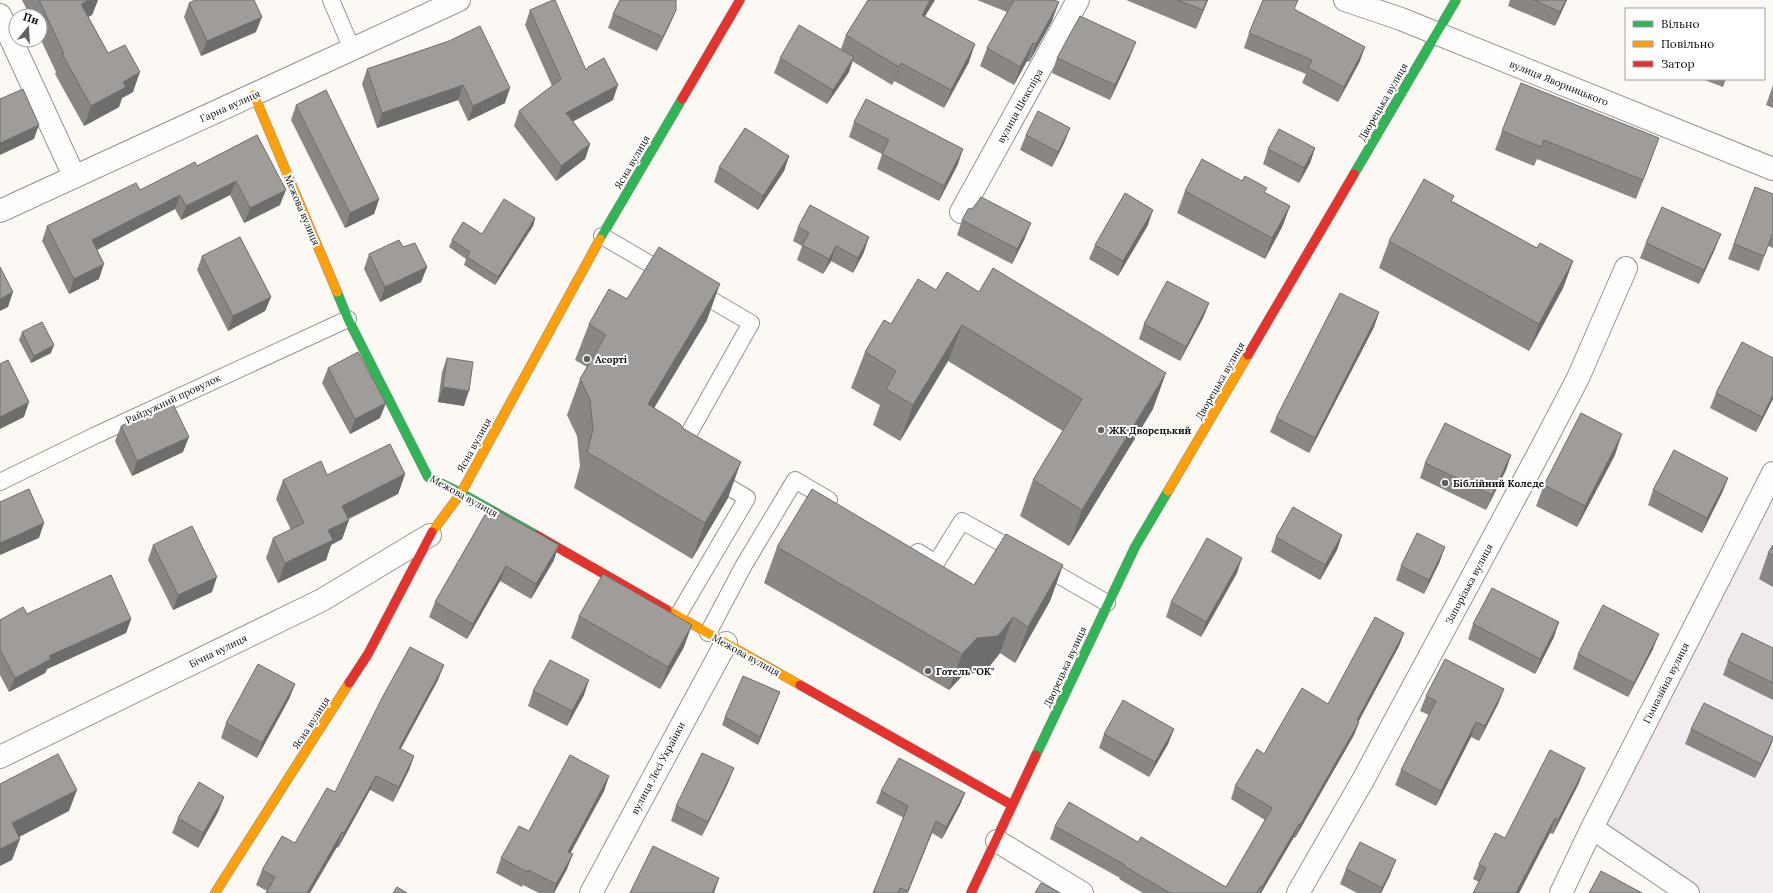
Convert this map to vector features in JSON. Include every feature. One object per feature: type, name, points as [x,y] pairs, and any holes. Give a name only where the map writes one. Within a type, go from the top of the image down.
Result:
[{"type":"street","name":"Гарна вулиця","points":[[0,211],[459,0]]},
{"type":"street","name":"Ясна вулиця","points":[[216,893],[368,654],[430,535],[461,493],[602,236],[740,0]]},
{"type":"street","name":"вулиця Шекспіра","points":[[962,212],[1078,0]]},
{"type":"street","name":"вулиця Яворницького","points":[[1345,0],[1401,19],[1773,169]]},
{"type":"street","name":"Дворецька вулиця","points":[[971,893],[1107,603],[1135,547],[1456,0]]},
{"type":"street","points":[[0,15],[74,176]]},
{"type":"street","name":"Межова вулиця","points":[[254,95],[348,319],[428,477],[461,493],[1012,805]]},
{"type":"street","name":"Запорізька вулиця","points":[[1298,893],[1363,780],[1541,449],[1578,378],[1626,268]]},
{"type":"street","name":"Гімназійна вулиця","points":[[1561,893],[1592,828],[1773,473]]},
{"type":"street","name":"Бічна вулиця","points":[[0,757],[322,600],[430,535]]},
{"type":"street","name":"вулиця Лесі Українки","points":[[591,893],[717,638]]},
{"type":"street","points":[[1592,828],[1688,893]]},
{"type":"street","points":[[997,840],[1082,893]]},
{"type":"lane","points":[[332,0],[352,49]]},
{"type":"lane","points":[[602,236],[751,323],[676,457],[747,498],[677,616]]},
{"type":"lane","name":"Райдужний провулок","points":[[0,482],[94,436],[348,319]]},
{"type":"lane","points":[[717,638],[744,565],[795,480],[842,508]]},
{"type":"lane","points":[[902,543],[936,563],[962,521],[1107,603]]},
{"type":"shaded area","points":[[1773,493],[1773,893],[1703,893],[1604,825]]},
{"type":"building","points":[[39,0],[89,0],[81,4],[108,53],[125,45],[140,72],[123,82],[126,87],[91,106],[62,54],[64,54],[48,19],[48,8],[43,8]]},
{"type":"building","points":[[195,0],[254,0],[262,17],[207,41],[189,3]]},
{"type":"building","points":[[555,0],[586,70],[588,67],[604,58],[618,85],[566,113],[590,144],[561,166],[519,111],[561,79],[530,10]]},
{"type":"building","points":[[620,0],[676,0],[676,10],[663,37],[613,14]]},
{"type":"building","points":[[868,0],[930,0],[922,15],[975,44],[951,90],[901,63],[899,67],[846,35]]},
{"type":"building","points":[[1014,0],[1054,0],[1059,2],[1036,44],[1033,43],[1020,67],[987,48]]},
{"type":"building","points":[[1177,0],[1207,0],[1203,10]]},
{"type":"building","points":[[1263,0],[1298,0],[1294,9],[1365,47],[1344,87],[1308,68],[1312,60],[1249,33]]},
{"type":"building","points":[[1534,0],[1566,0],[1560,12]]},
{"type":"building","points":[[1080,16],[1136,42],[1115,85],[1057,58]]},
{"type":"building","points":[[799,25],[854,57],[833,90],[780,58]]},
{"type":"building","points":[[480,26],[510,88],[473,106],[463,85],[382,113],[367,69],[449,41]]},
{"type":"building","points":[[1521,83],[1659,138],[1643,180],[1544,140],[1541,147],[1502,131]]},
{"type":"building","points":[[23,89],[39,125],[0,143],[0,99]]},
{"type":"building","points":[[326,90],[379,199],[350,213],[296,105]]},
{"type":"building","points":[[866,99],[963,149],[944,186],[882,154],[889,140],[854,122]]},
{"type":"building","points":[[1038,111],[1070,128],[1058,152],[1026,135]]},
{"type":"building","points":[[745,128],[789,156],[763,196],[719,167]]},
{"type":"building","points":[[1279,129],[1315,148],[1304,168],[1268,149]]},
{"type":"building","points":[[257,135],[286,190],[250,208],[236,181],[186,206],[180,195],[92,240],[104,264],[74,279],[47,226],[136,183],[140,190],[195,162],[197,166]]},
{"type":"building","points":[[1202,159],[1242,181],[1245,176],[1267,188],[1264,192],[1290,206],[1272,238],[1185,191]]},
{"type":"building","points":[[1424,179],[1454,196],[1451,201],[1537,248],[1540,243],[1573,261],[1539,324],[1389,241]]},
{"type":"building","points":[[1755,187],[1773,194],[1773,233],[1764,256],[1734,244]]},
{"type":"building","points":[[1125,193],[1153,210],[1123,261],[1095,245]]},
{"type":"building","points":[[981,197],[1031,223],[1017,249],[962,220],[968,209],[973,208]]},
{"type":"building","points":[[504,199],[535,218],[498,277],[467,257],[470,252],[452,240],[463,222],[482,234]]},
{"type":"building","points":[[810,205],[869,237],[858,258],[836,246],[829,259],[802,245],[809,233],[798,227]]},
{"type":"building","points":[[1662,207],[1721,234],[1704,270],[1646,243]]},
{"type":"building","points":[[240,237],[271,297],[233,316],[202,256]]},
{"type":"building","points":[[399,240],[403,247],[415,243],[427,267],[385,287],[369,254]]},
{"type":"building","points":[[659,247],[720,284],[648,404],[680,424],[684,429],[741,462],[705,523],[587,452],[593,430],[590,400],[580,379],[606,335],[589,324],[609,289],[627,299]]},
{"type":"building","points":[[0,267],[13,292],[0,299]]},
{"type":"building","points":[[993,268],[1166,373],[1082,510],[1033,480],[1082,399],[962,325],[913,405],[886,389],[896,371],[865,352],[884,320],[891,324],[918,279],[936,290],[947,272],[979,292]]},
{"type":"building","points":[[1167,281],[1209,303],[1186,347],[1144,324]]},
{"type":"building","points":[[1340,293],[1379,312],[1315,438],[1276,418]]},
{"type":"building","points":[[42,322],[54,345],[34,356],[22,332]]},
{"type":"building","points":[[1742,342],[1773,358],[1773,395],[1762,417],[1716,393]]},
{"type":"building","points":[[358,352],[386,403],[355,419],[328,368]]},
{"type":"building","points":[[447,358],[473,362],[469,391],[443,387]]},
{"type":"building","points":[[8,360],[29,402],[0,417],[0,364]]},
{"type":"building","points":[[172,402],[189,437],[137,461],[121,426]]},
{"type":"building","points":[[1581,413],[1622,434],[1585,506],[1544,485]]},
{"type":"building","points":[[1445,423],[1511,455],[1492,495],[1425,463]]},
{"type":"building","points":[[390,444],[405,474],[342,506],[349,520],[328,530],[333,540],[285,563],[273,538],[304,523],[283,480],[321,461],[327,475]]},
{"type":"building","points":[[1674,450],[1728,478],[1707,518],[1653,490]]},
{"type":"building","points":[[29,489],[44,523],[0,543],[0,502]]},
{"type":"building","points":[[812,489],[974,585],[1006,534],[1063,565],[1028,627],[1013,617],[998,636],[977,638],[962,654],[777,547]]},
{"type":"building","points":[[490,506],[559,545],[536,584],[506,566],[473,624],[435,602]]},
{"type":"building","points":[[1293,507],[1342,535],[1325,565],[1276,537]]},
{"type":"building","points":[[192,526],[217,577],[178,595],[153,545]]},
{"type":"building","points":[[1417,533],[1445,547],[1429,580],[1401,566]]},
{"type":"building","points":[[1207,538],[1242,558],[1206,622],[1171,602]]},
{"type":"building","points":[[1773,545],[1773,556],[1768,553]]},
{"type":"building","points":[[603,574],[692,625],[668,667],[579,616]]},
{"type":"building","points":[[111,575],[131,619],[49,656],[51,659],[15,678],[0,650],[0,620],[23,607],[27,614]]},
{"type":"building","points":[[1492,588],[1559,622],[1540,659],[1473,624]]},
{"type":"building","points":[[1603,605],[1659,634],[1634,683],[1578,654]]},
{"type":"building","points":[[1375,617],[1404,633],[1357,720],[1359,722],[1300,825],[1299,824],[1257,893],[1170,893],[1124,866],[1125,865],[1055,826],[1069,802],[1138,842],[1141,837],[1226,887],[1272,808],[1235,786],[1257,749],[1264,754],[1302,688],[1328,704]]},
{"type":"building","points":[[1742,633],[1773,648],[1773,683],[1728,661]]},
{"type":"building","points":[[410,647],[444,665],[399,748],[414,756],[399,787],[376,776],[344,833],[342,832],[307,893],[266,893],[275,877],[262,870],[282,836],[295,843],[327,788],[335,792],[382,698]]},
{"type":"building","points":[[1445,659],[1504,689],[1485,726],[1476,722],[1441,791],[1401,770],[1436,701],[1426,696]]},
{"type":"building","points":[[550,660],[589,680],[572,711],[533,691]]},
{"type":"building","points":[[258,664],[295,684],[262,743],[226,723]]},
{"type":"building","points":[[743,676],[780,692],[760,737],[725,717]]},
{"type":"building","points":[[1123,700],[1174,729],[1155,762],[1104,734]]},
{"type":"building","points":[[1704,703],[1773,737],[1761,764],[1691,729]]},
{"type":"building","points":[[1550,750],[1585,768],[1558,820],[1555,818],[1516,893],[1473,893],[1486,868],[1479,864],[1495,833],[1505,838]]},
{"type":"building","points":[[702,753],[734,768],[708,822],[676,806]]},
{"type":"building","points":[[58,754],[77,790],[12,823],[20,839],[0,849],[0,784]]},
{"type":"building","points":[[570,755],[609,776],[568,852],[573,854],[556,884],[528,870],[527,872],[501,858],[519,826],[529,831]]},
{"type":"building","points":[[899,758],[965,793],[946,827],[936,821],[908,891],[900,888],[898,893],[873,893],[908,806],[881,791]]},
{"type":"building","points":[[199,782],[224,797],[203,833],[178,818]]},
{"type":"building","points":[[1360,842],[1396,860],[1382,888],[1346,869]]},
{"type":"building","points":[[653,846],[719,878],[712,893],[630,893]]},
{"type":"building","points":[[1601,871],[1642,893],[1589,893]]},
{"type":"building","points":[[1041,883],[1060,893],[1035,893]]},
{"type":"building","points":[[397,887],[407,893],[393,893]]},
{"type":"traffic: fast","points":[[1354,174],[1456,0]]},
{"type":"traffic: fast","points":[[600,239],[682,99]]},
{"type":"traffic: fast","points":[[337,292],[348,319],[428,477],[461,493],[536,535]]},
{"type":"traffic: fast","points":[[1036,755],[1135,547],[1168,491]]},
{"type":"traffic: slow","points":[[254,95],[337,292]]},
{"type":"traffic: slow","points":[[432,532],[461,493],[600,239]]},
{"type":"traffic: slow","points":[[1168,491],[1248,355]]},
{"type":"traffic: slow","points":[[667,610],[800,685]]},
{"type":"traffic: slow","points":[[215,893],[349,683]]},
{"type":"traffic: jam","points":[[682,99],[740,0]]},
{"type":"traffic: jam","points":[[1248,355],[1354,174]]},
{"type":"traffic: jam","points":[[349,683],[368,654],[432,532]]},
{"type":"traffic: jam","points":[[536,535],[667,610]]},
{"type":"traffic: jam","points":[[800,685],[1012,805]]},
{"type":"traffic: jam","points":[[971,893],[1036,755]]},
{"type":"place","name":"Асорті","points":[[587,359]]},
{"type":"place","name":"ЖК Дворецький","points":[[1101,430]]},
{"type":"place","name":"Біблійний Коледе","points":[[1445,483]]},
{"type":"place","name":"Готель \"ОК\"","points":[[928,671]]}]
